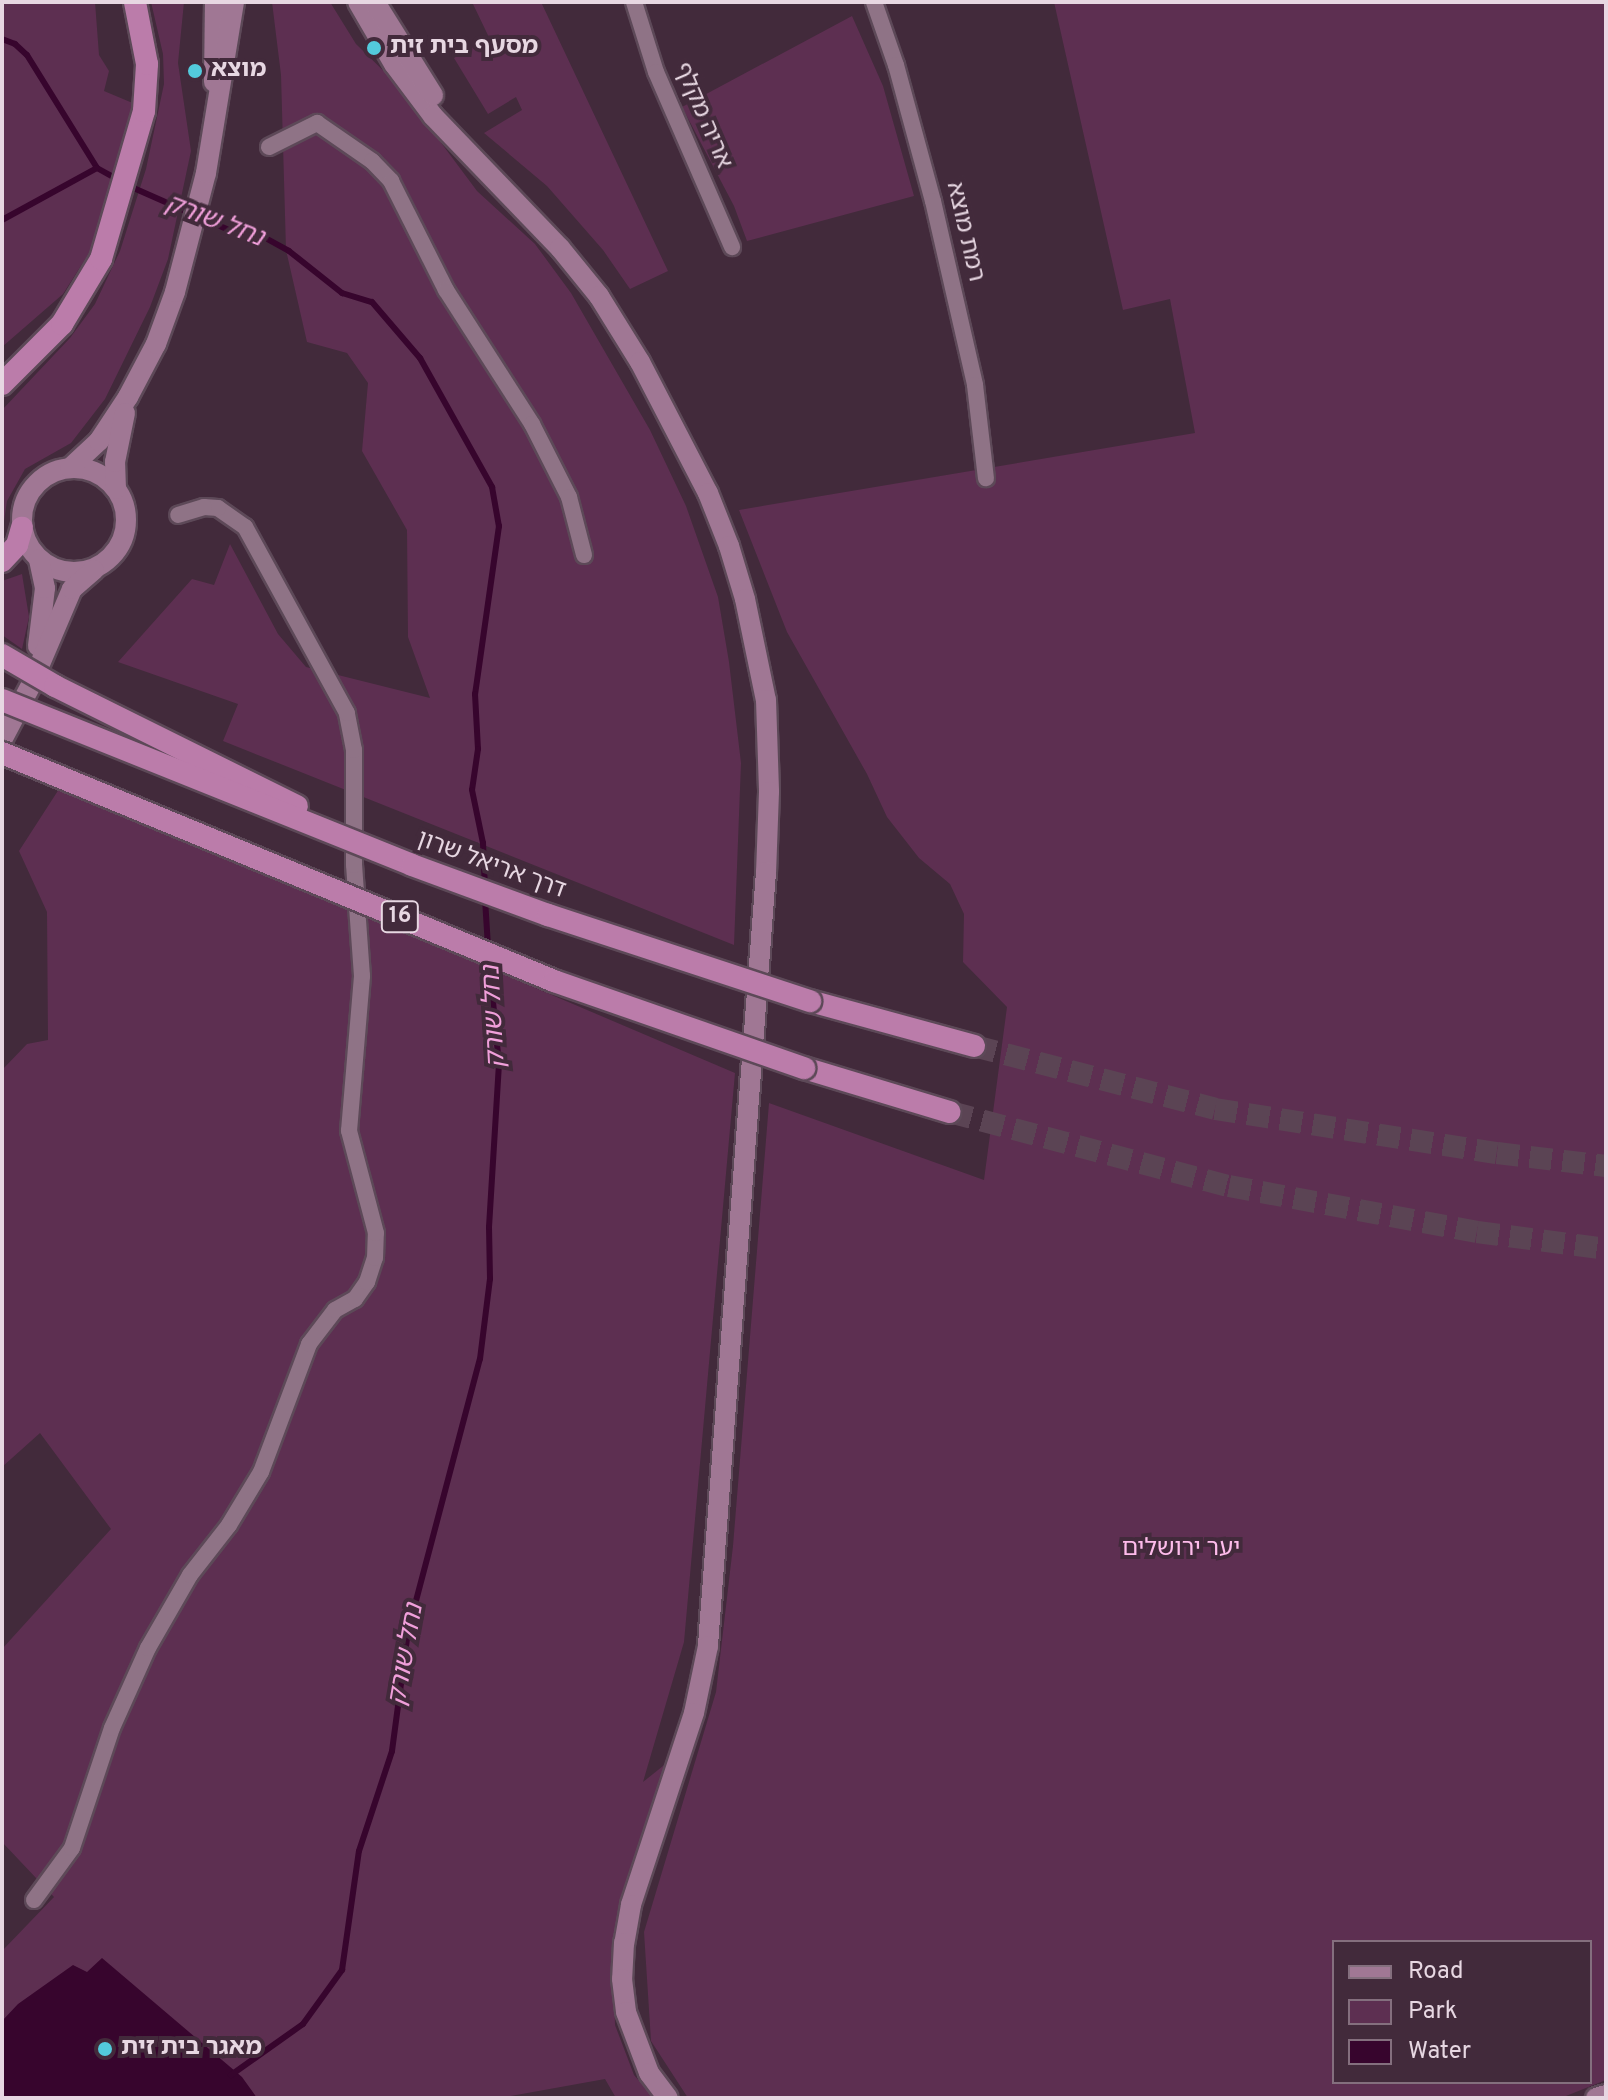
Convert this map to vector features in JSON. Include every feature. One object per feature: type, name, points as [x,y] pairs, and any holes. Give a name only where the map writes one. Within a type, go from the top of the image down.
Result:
[{"type":"highway","points":[[2,384],[76,305],[101,259],[144,111],[147,64],[135,2]]},
{"type":"highway","points":[[2,561],[17,545],[22,528]]},
{"type":"highway","points":[[2,655],[55,686],[234,772],[412,865]]},
{"type":"highway","name":"דרך אריאל שרון","points":[[2,700],[412,865],[548,915],[810,1001],[974,1046]]},
{"type":"highway","name":"16","points":[[2,753],[554,981],[804,1068],[950,1112]]},
{"type":"main road","points":[[358,2],[411,88],[560,248],[599,296],[640,362],[708,493],[729,546],[754,637],[766,700],[769,792],[766,872],[708,1646],[694,1713],[631,1905],[624,1943],[622,1979],[629,2023],[649,2073],[668,2098]]},
{"type":"main road","points":[[375,2],[477,162]]},
{"type":"main road","points":[[31,685],[44,608],[43,573],[39,560],[25,540],[22,528],[24,504],[34,486],[47,475],[70,468],[99,441],[128,397],[156,344],[189,248],[215,117],[230,4]]},
{"type":"main road","points":[[2,740],[31,685],[72,589],[117,549],[124,535],[125,510],[116,489],[116,453],[128,397]]},
{"type":"main road","points":[[70,468],[99,474],[116,489]]},
{"type":"main road","points":[[39,560],[72,573],[100,566]]},
{"type":"main road","points":[[1596,2098],[1606,2095]]},
{"type":"street","name":"אריה מקלף","points":[[634,2],[656,72],[732,247]]},
{"type":"street","name":"רמת מוצא","points":[[874,2],[927,176],[975,385],[986,478]]},
{"type":"street","points":[[269,147],[317,123],[372,161],[391,181],[446,290],[532,424],[569,497],[584,555]]},
{"type":"street","points":[[34,1900],[72,1848],[112,1728],[148,1648],[190,1575],[229,1525],[261,1472],[309,1344],[335,1310],[355,1299],[367,1282],[375,1258],[376,1233],[349,1131],[362,976],[354,865],[354,750],[347,713],[245,527],[218,508],[204,507],[178,515]]},
{"type":"green space","points":[[2,2],[95,2],[99,55],[109,71],[104,91],[135,104],[96,242],[63,294],[2,347]]},
{"type":"green space","points":[[151,2],[184,2],[178,63],[191,151],[168,259],[150,307],[105,399],[71,443],[25,469],[7,501],[2,535],[2,410],[70,338],[95,304],[120,251],[146,169],[164,84],[163,54]]},
{"type":"green space","points":[[272,2],[330,2],[356,44],[398,85],[477,191],[535,244],[571,293],[650,430],[686,506],[718,597],[729,662],[741,763],[734,945],[223,741],[238,704],[118,662],[192,579],[214,585],[230,544],[278,634],[306,667],[430,698],[408,637],[407,530],[362,451],[368,383],[347,353],[307,342],[286,250],[281,75]]},
{"type":"green space","points":[[472,2],[541,2],[668,271],[630,289],[603,250],[547,186],[484,133],[522,110],[516,97],[488,114],[454,58],[486,39],[497,54]]},
{"type":"green space","name":"יער ירושלים","points":[[1054,2],[1606,2],[1606,2080],[1561,2098],[688,2098],[651,2041],[644,1932],[716,1692],[733,1546],[769,1103],[984,1180],[1007,1007],[963,962],[964,914],[950,884],[919,858],[887,817],[867,774],[787,632],[739,510],[1195,433],[1170,299],[1123,310]]},
{"type":"green space","points":[[852,16],[883,86],[914,196],[747,241],[734,206],[682,107]]},
{"type":"green space","points":[[22,574],[29,617],[22,649],[2,635],[2,581]]},
{"type":"green space","points":[[61,786],[735,1073],[684,1642],[643,1782],[673,1758],[621,1915],[613,1953],[615,2025],[634,2075],[654,2098],[616,2098],[605,2079],[500,2098],[2,2098],[2,1951],[54,1897],[2,1842],[2,1649],[111,1529],[40,1433],[2,1467],[2,1070],[27,1044],[48,1040],[47,912],[19,851]]},
{"type":"water","name":"מאגר בית זית","points":[[102,1958],[242,2077],[257,2098],[2,2098],[2,2021],[18,2004],[73,1965],[87,1972]]},
{"type":"waterway","name":"נחל שורק","points":[[2,39],[15,44],[27,55],[97,168],[119,180]]},
{"type":"waterway","points":[[2,220],[97,168]]},
{"type":"waterway","name":"נחל שורק","points":[[129,186],[240,235],[260,235],[289,251],[342,293],[372,302],[420,358],[492,487],[499,526],[475,694],[478,749],[472,790],[483,843],[485,888]]},
{"type":"waterway","name":"נחל שורק","points":[[485,899],[488,947]]},
{"type":"waterway","name":"נחל שורק","points":[[231,2075],[303,2024],[342,1970],[359,1851],[392,1751],[408,1631],[480,1359],[490,1279],[489,1227],[499,1065],[489,959]]},
{"type":"tunnel","points":[[974,1046],[1215,1109],[1497,1153],[1606,1166]]},
{"type":"tunnel","points":[[950,1112],[1229,1186],[1477,1232],[1606,1249]]},
{"type":"place","name":"מסעף בית זית","points":[[374,48]]},
{"type":"place","name":"מוצא","points":[[195,71]]},
{"type":"place","name":"מאגר בית זית","points":[[105,2049]]}]
